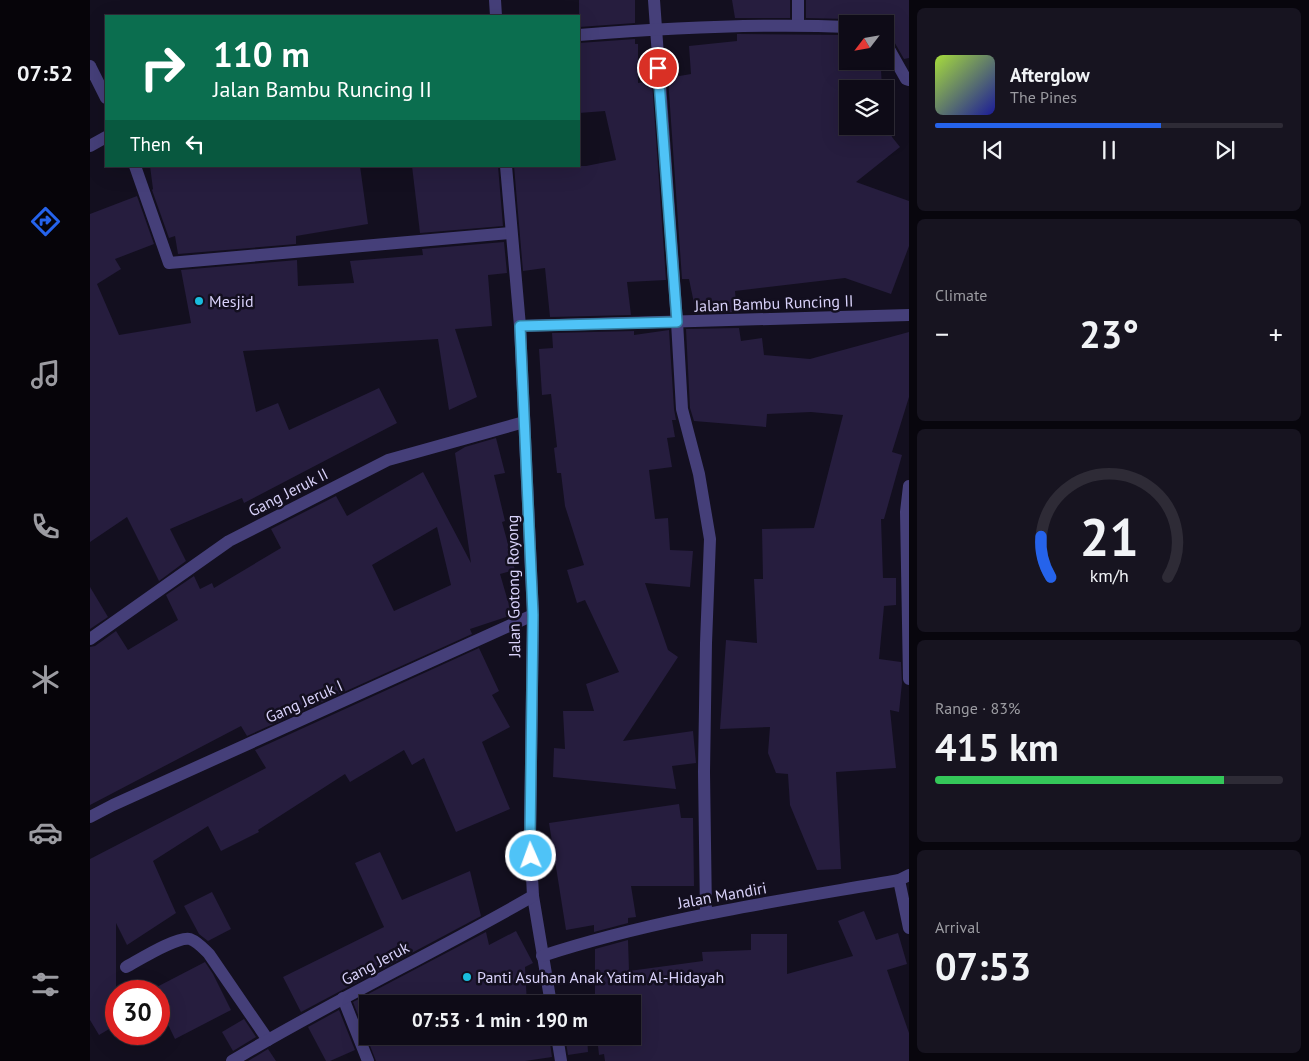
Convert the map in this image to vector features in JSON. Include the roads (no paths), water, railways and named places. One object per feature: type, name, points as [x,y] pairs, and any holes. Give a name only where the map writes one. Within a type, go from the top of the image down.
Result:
[{"type":"street","points":[[495,0],[496,15]]},
{"type":"street","points":[[654,0],[682,408],[699,474],[710,539],[704,772],[706,914]]},
{"type":"street","points":[[798,0],[798,25]]},
{"type":"street","points":[[580,36],[656,29],[798,25],[839,27]]},
{"type":"street","points":[[894,58],[906,79],[909,80]]},
{"type":"street","points":[[90,66],[105,96]]},
{"type":"street","points":[[90,146],[105,138]]},
{"type":"street","points":[[135,167],[169,263],[511,233]]},
{"type":"street","name":"Jalan Gotong Royong","points":[[506,167],[520,326],[533,615],[530,837],[533,896],[549,995]]},
{"type":"street","name":"Jalan Bambu Runcing II","points":[[520,326],[909,315]]},
{"type":"street","name":"Gang Jeruk II","points":[[90,639],[229,541],[388,460],[524,422]]},
{"type":"street","points":[[909,486],[907,512],[909,679]]},
{"type":"street","name":"Gang Jeruk I","points":[[90,817],[533,615]]},
{"type":"street","points":[[904,878],[909,928]]},
{"type":"street","name":"Jalan Mandiri","points":[[542,956],[572,946],[674,920],[904,878]]},
{"type":"street","name":"Gang Jeruk","points":[[232,1061],[343,998],[533,896]]},
{"type":"street","points":[[126,967],[179,939],[194,941],[209,954],[268,1040]]},
{"type":"street","points":[[343,998],[368,1061]]},
{"type":"street","points":[[558,1045],[561,1061]]},
{"type":"place","name":"Mesjid","points":[[199,301]]},
{"type":"place","name":"Panti Asuhan Anak Yatim Al-Hidayah","points":[[467,977]]}]
